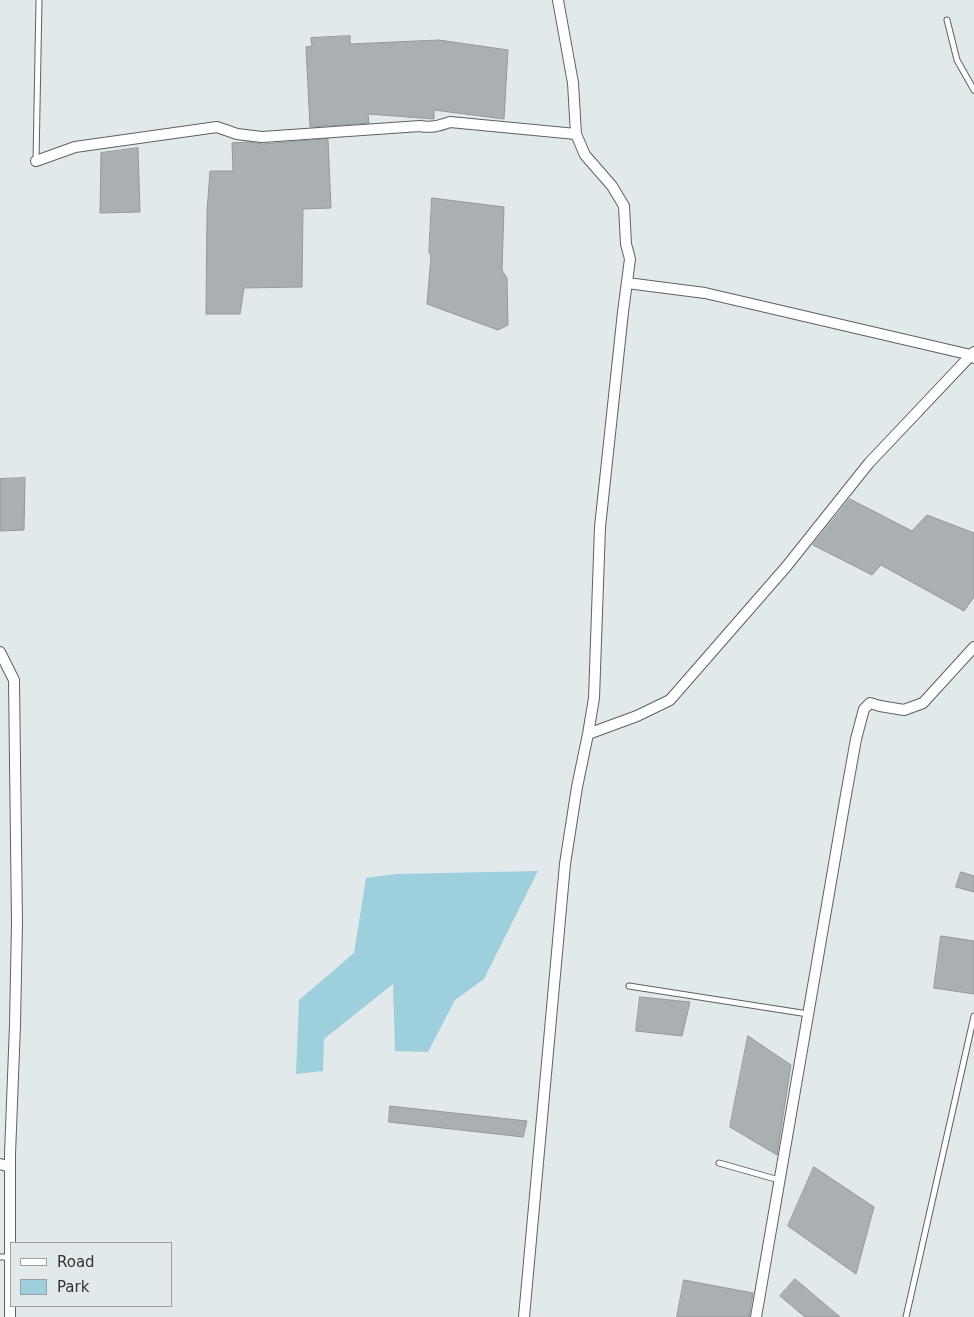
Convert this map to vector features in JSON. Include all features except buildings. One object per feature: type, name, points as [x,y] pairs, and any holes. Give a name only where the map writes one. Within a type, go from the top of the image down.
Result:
[{"type":"street","points":[[524,1317],[565,864],[594,698],[600,527],[630,259],[626,244],[624,206],[612,186],[585,155],[576,134],[573,83],[558,0]]},
{"type":"street","points":[[36,161],[75,147],[217,127],[237,134],[262,137],[420,126],[430,128],[450,122],[576,134]]},
{"type":"street","points":[[627,283],[705,293],[973,355]]},
{"type":"street","points":[[588,734],[637,716],[670,700],[786,567],[869,463],[973,355]]},
{"type":"street","points":[[756,1317],[844,806],[856,739],[864,709],[870,704],[904,710],[923,702],[974,647]]},
{"type":"street","points":[[0,652],[14,680],[18,923],[15,1025],[5,1166],[5,1257],[10,1317]]},
{"type":"lane","points":[[36,161],[40,0]]},
{"type":"lane","points":[[947,20],[957,60],[974,90]]},
{"type":"lane","points":[[629,986],[808,1014]]},
{"type":"lane","points":[[906,1317],[974,1016]]},
{"type":"lane","points":[[719,1163],[780,1180]]},
{"type":"green space","points":[[538,871],[484,979],[455,1000],[428,1052],[395,1051],[393,984],[324,1039],[323,1071],[296,1074],[299,1000],[354,953],[366,878],[396,874]]}]
